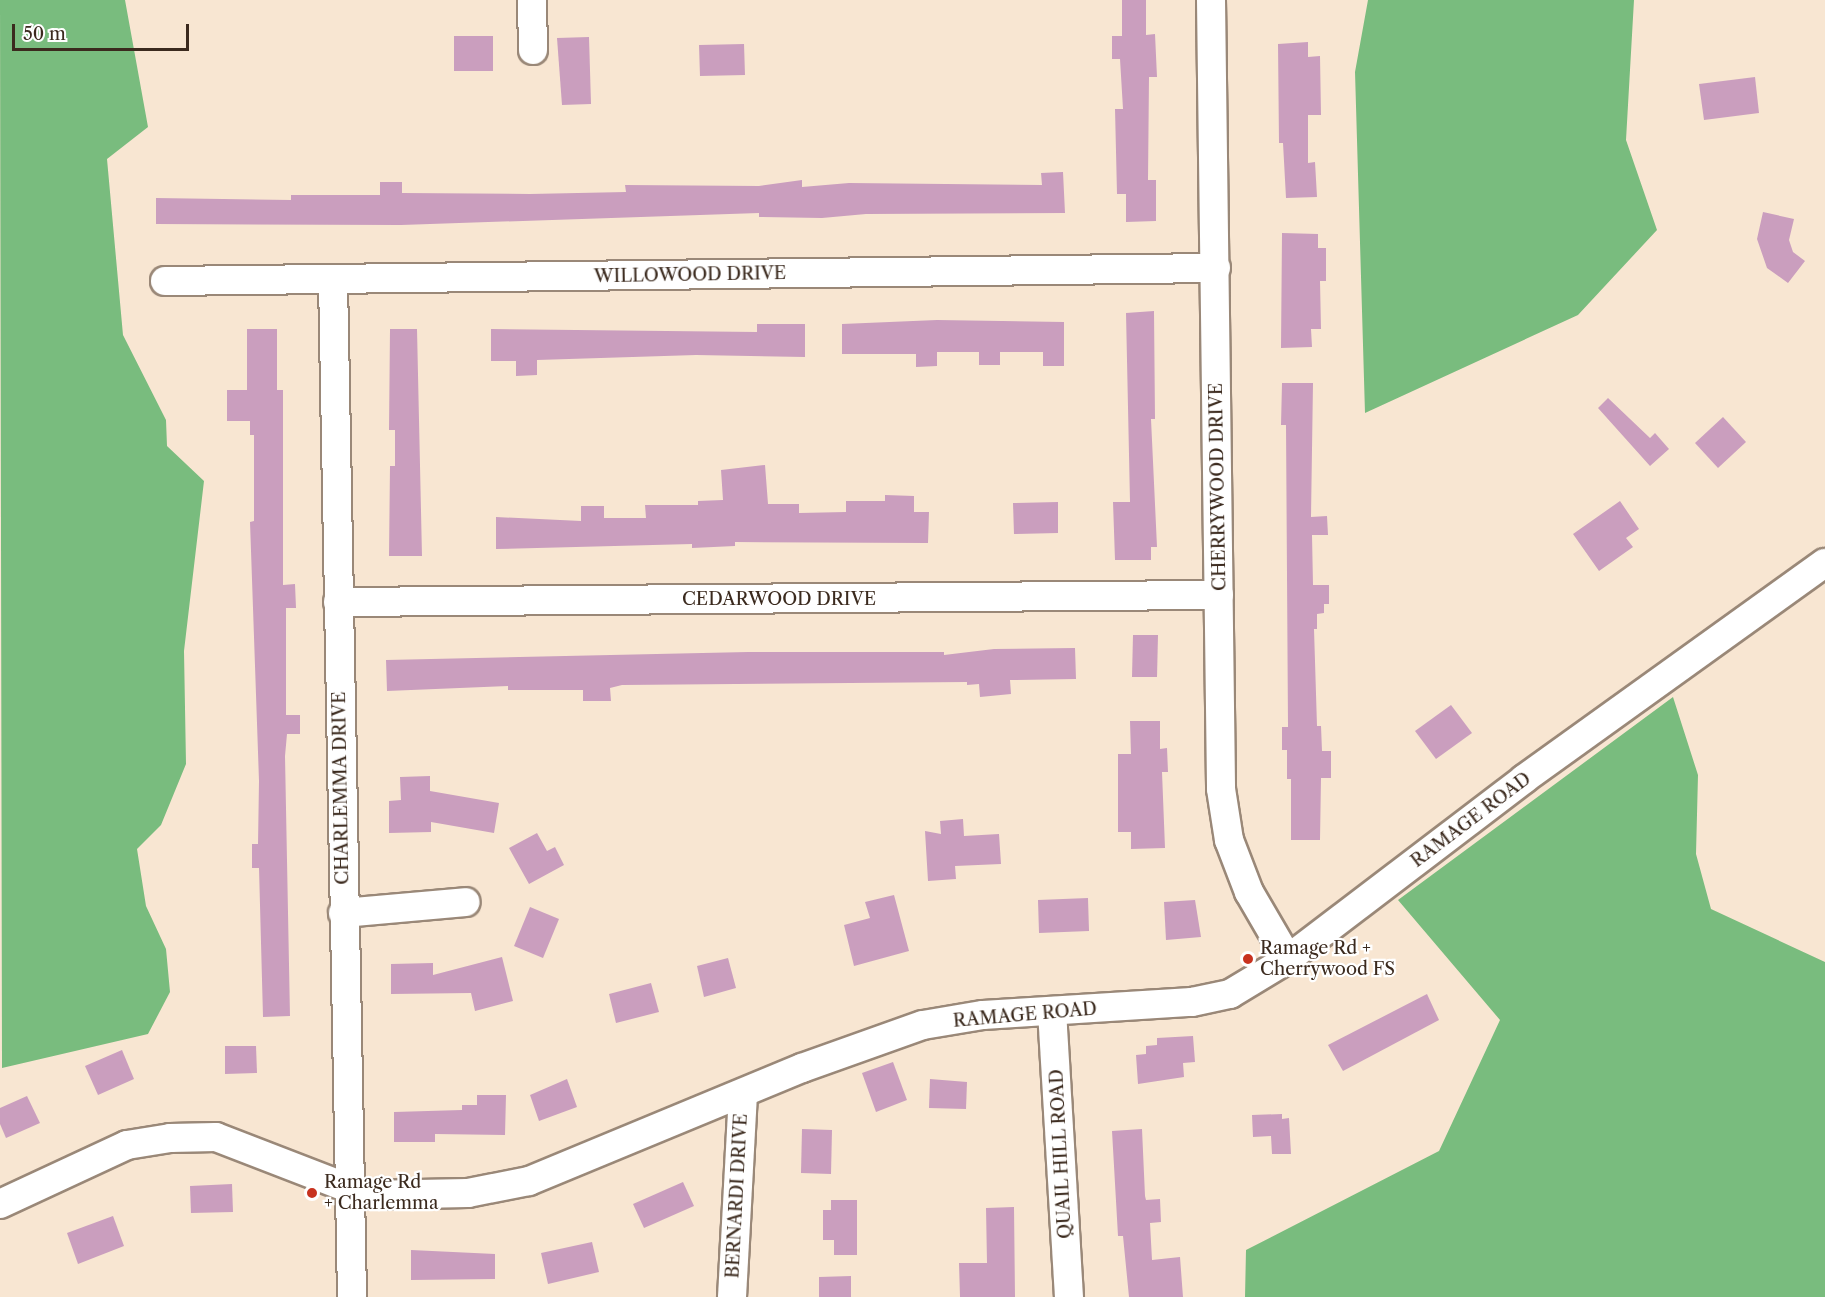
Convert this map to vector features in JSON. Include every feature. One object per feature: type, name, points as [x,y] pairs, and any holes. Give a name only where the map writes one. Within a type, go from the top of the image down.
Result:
[{"type":"street","points":[[531,0],[533,50]]},
{"type":"street","name":"CHERRYWOOD DRIVE","points":[[1211,0],[1221,789],[1229,840],[1249,892],[1288,959]]},
{"type":"street","name":"WILLOWOOD DRIVE","points":[[165,281],[1216,268]]},
{"type":"street","name":"CHARLEMMA DRIVE","points":[[333,280],[343,913],[352,1297]]},
{"type":"street","name":"RAMAGE ROAD","points":[[0,1204],[127,1145],[170,1138],[216,1137],[366,1195],[468,1193],[529,1181],[742,1094],[923,1024],[1052,1011],[1192,1002],[1230,994],[1288,959],[1524,779],[1825,562]]},
{"type":"street","name":"CEDARWOOD DRIVE","points":[[338,602],[1219,595]]},
{"type":"street","points":[[343,913],[466,902]]},
{"type":"street","name":"QUAIL HILL ROAD","points":[[1052,1011],[1069,1297]]},
{"type":"street","name":"BERNARDI DRIVE","points":[[732,1297],[742,1094]]},
{"type":"green space","points":[[0,0],[125,0],[148,127],[107,159],[123,335],[166,420],[167,446],[204,481],[184,651],[186,764],[161,825],[137,849],[146,906],[166,949],[170,992],[148,1034],[2,1068]]},
{"type":"green space","points":[[1368,0],[1634,0],[1626,140],[1657,230],[1578,315],[1365,413],[1355,72]]},
{"type":"green space","points":[[1673,697],[1698,775],[1696,854],[1711,909],[1825,962],[1825,1297],[1245,1297],[1246,1250],[1439,1151],[1500,1020],[1398,900]]},
{"type":"building","points":[[1122,0],[1146,0],[1146,35],[1155,34],[1157,77],[1149,77],[1148,180],[1156,180],[1156,221],[1126,222],[1126,194],[1117,194],[1115,109],[1123,109],[1120,59],[1112,59],[1112,36],[1122,36]]},
{"type":"building","points":[[454,36],[493,36],[493,71],[454,71]]},
{"type":"building","points":[[589,37],[591,104],[562,105],[557,38]]},
{"type":"building","points":[[1308,42],[1308,57],[1320,56],[1321,115],[1308,115],[1308,163],[1315,162],[1317,197],[1286,198],[1283,143],[1279,143],[1278,44]]},
{"type":"building","points":[[744,44],[745,75],[700,76],[699,45]]},
{"type":"building","points":[[1755,77],[1759,113],[1704,120],[1699,84]]},
{"type":"building","points":[[1063,172],[1065,213],[866,214],[822,218],[759,217],[759,213],[401,225],[156,224],[156,198],[291,200],[291,195],[380,195],[380,182],[402,182],[402,193],[530,194],[626,192],[625,185],[759,186],[802,180],[802,187],[849,183],[1042,185],[1041,173]]},
{"type":"building","points":[[1763,212],[1794,219],[1789,240],[1793,252],[1805,261],[1788,283],[1767,268],[1757,239]]},
{"type":"building","points":[[1282,233],[1318,234],[1318,248],[1326,248],[1326,281],[1320,281],[1321,329],[1311,329],[1312,347],[1281,348]]},
{"type":"building","points":[[1154,311],[1155,419],[1151,419],[1157,547],[1151,547],[1151,560],[1115,560],[1113,502],[1130,502],[1126,313]]},
{"type":"building","points":[[937,320],[1064,322],[1064,366],[1043,366],[1043,352],[1000,352],[1000,365],[979,365],[979,352],[937,352],[937,366],[916,367],[916,354],[842,354],[842,324]]},
{"type":"building","points":[[757,324],[805,324],[805,357],[696,355],[537,360],[537,375],[516,376],[516,361],[491,361],[491,329],[757,332]]},
{"type":"building","points":[[247,329],[277,329],[277,390],[283,390],[283,585],[295,584],[296,608],[286,608],[286,715],[300,715],[300,734],[287,734],[285,756],[290,1016],[263,1017],[259,868],[252,868],[252,844],[258,844],[259,781],[250,522],[254,521],[254,435],[250,435],[250,421],[227,421],[227,390],[247,390]]},
{"type":"building","points":[[390,329],[417,329],[422,556],[389,556],[390,466],[395,466],[395,430],[389,430]]},
{"type":"building","points":[[1282,383],[1313,383],[1311,517],[1327,516],[1328,535],[1312,535],[1313,585],[1329,585],[1329,604],[1324,604],[1324,613],[1317,614],[1317,629],[1314,629],[1317,726],[1321,726],[1322,751],[1331,751],[1331,778],[1321,778],[1320,840],[1291,840],[1291,779],[1287,779],[1287,750],[1282,750],[1282,727],[1288,727],[1286,425],[1281,425]]},
{"type":"building","points":[[1608,398],[1650,438],[1655,433],[1669,449],[1650,466],[1598,408]]},
{"type":"building","points":[[1723,417],[1746,442],[1718,468],[1695,443]]},
{"type":"building","points":[[765,465],[768,504],[799,504],[799,513],[846,512],[846,501],[885,501],[885,495],[914,496],[914,512],[929,512],[928,543],[735,542],[735,546],[692,548],[692,544],[496,549],[496,517],[581,521],[581,506],[604,506],[604,518],[646,518],[645,505],[698,505],[698,501],[723,500],[721,470]]},
{"type":"building","points":[[1620,501],[1639,529],[1626,538],[1633,547],[1599,571],[1573,534]]},
{"type":"building","points":[[1058,502],[1058,533],[1014,534],[1013,503]]},
{"type":"building","points":[[1133,635],[1158,635],[1157,677],[1132,677]]},
{"type":"building","points":[[1075,648],[1076,679],[1010,680],[1011,694],[980,697],[979,684],[967,685],[967,682],[622,685],[610,688],[611,701],[583,701],[583,690],[508,690],[508,686],[387,691],[386,660],[748,652],[944,652],[944,655],[994,649]]},
{"type":"building","points":[[1451,705],[1472,733],[1436,759],[1415,731]]},
{"type":"building","points":[[1130,721],[1160,721],[1160,749],[1167,748],[1168,772],[1162,772],[1165,848],[1131,849],[1131,832],[1118,832],[1118,754],[1131,754]]},
{"type":"building","points":[[430,776],[430,791],[499,803],[494,833],[431,822],[431,832],[389,833],[389,801],[401,800],[400,777]]},
{"type":"building","points":[[963,819],[964,836],[999,834],[1001,864],[955,866],[956,879],[928,881],[925,831],[941,834],[940,821]]},
{"type":"building","points":[[537,833],[547,851],[555,847],[564,865],[529,884],[509,848]]},
{"type":"building","points":[[894,895],[909,951],[854,966],[844,925],[870,918],[865,902]]},
{"type":"building","points":[[1088,898],[1089,931],[1039,933],[1038,900]]},
{"type":"building","points":[[1195,900],[1201,937],[1166,940],[1164,902]]},
{"type":"building","points":[[530,907],[559,919],[543,958],[514,946]]},
{"type":"building","points":[[502,957],[513,1001],[475,1011],[471,993],[391,994],[391,964],[433,963],[433,975]]},
{"type":"building","points":[[728,958],[736,988],[704,997],[697,966]]},
{"type":"building","points":[[651,983],[659,1012],[616,1023],[609,994]]},
{"type":"building","points":[[1427,994],[1439,1020],[1343,1071],[1328,1045]]},
{"type":"building","points":[[1193,1036],[1195,1062],[1183,1063],[1184,1077],[1138,1084],[1136,1055],[1146,1054],[1146,1046],[1157,1045],[1157,1038]]},
{"type":"building","points":[[225,1046],[256,1046],[257,1073],[225,1074]]},
{"type":"building","points":[[122,1050],[134,1079],[98,1095],[85,1066]]},
{"type":"building","points":[[893,1062],[907,1100],[876,1112],[862,1073]]},
{"type":"building","points":[[567,1079],[577,1107],[539,1121],[530,1095]]},
{"type":"building","points":[[930,1079],[967,1082],[966,1109],[929,1108]]},
{"type":"building","points":[[477,1095],[506,1095],[505,1135],[435,1134],[435,1142],[394,1142],[394,1112],[462,1110],[462,1105],[477,1105]]},
{"type":"building","points":[[27,1096],[40,1123],[6,1138],[0,1124],[0,1108]]},
{"type":"building","points":[[1282,1114],[1282,1119],[1289,1118],[1291,1154],[1272,1154],[1271,1136],[1253,1137],[1252,1115]]},
{"type":"building","points":[[802,1129],[832,1130],[831,1174],[801,1173]]},
{"type":"building","points":[[1142,1129],[1146,1200],[1160,1199],[1161,1222],[1150,1223],[1152,1260],[1180,1257],[1183,1297],[1129,1297],[1123,1236],[1118,1236],[1112,1131]]},
{"type":"building","points":[[683,1182],[694,1206],[644,1228],[633,1204]]},
{"type":"building","points":[[232,1184],[233,1212],[191,1213],[190,1186]]},
{"type":"building","points":[[831,1200],[857,1200],[857,1255],[834,1255],[834,1240],[823,1240],[823,1210],[831,1210]]},
{"type":"building","points":[[1014,1207],[1015,1297],[960,1297],[959,1263],[987,1263],[986,1208]]},
{"type":"building","points":[[113,1216],[124,1246],[78,1264],[67,1233]]},
{"type":"building","points":[[592,1242],[599,1272],[548,1284],[541,1253]]},
{"type":"building","points":[[411,1250],[495,1254],[495,1279],[411,1280]]},
{"type":"building","points":[[851,1276],[851,1297],[819,1297],[819,1277]]},
{"type":"place","name":"Ramage Rd + Cherrywood FS","points":[[1248,959]]},
{"type":"place","name":"Ramage Rd + Charlemma","points":[[312,1193]]}]
